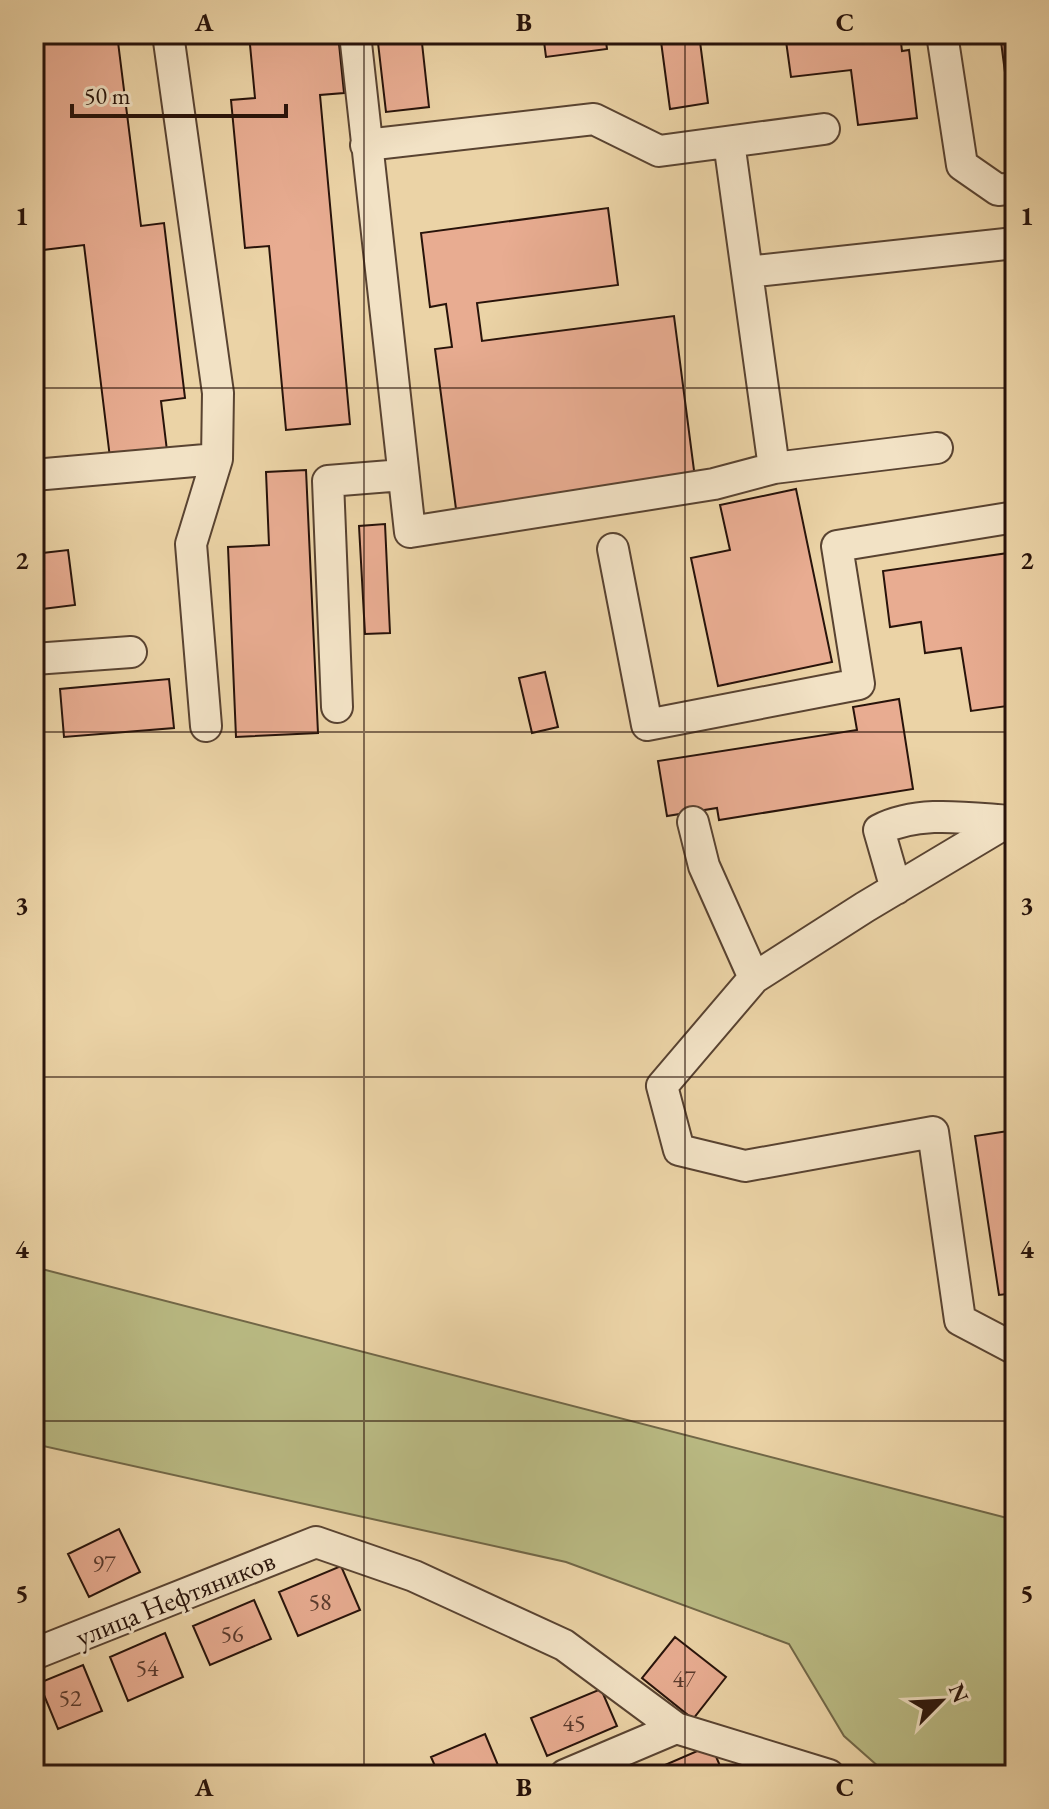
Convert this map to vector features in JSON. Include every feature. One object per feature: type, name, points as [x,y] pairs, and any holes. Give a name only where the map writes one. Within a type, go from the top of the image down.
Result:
[{"type":"street","points":[[168,34],[218,393],[217,459],[191,544],[206,726]]},
{"type":"street","points":[[355,34],[410,532],[714,484],[774,468],[937,448]]},
{"type":"street","points":[[942,34],[962,165],[998,190],[1015,188]]},
{"type":"street","points":[[366,145],[594,119],[659,151],[824,129]]},
{"type":"street","points":[[729,142],[774,468]]},
{"type":"street","points":[[747,272],[1015,243]]},
{"type":"street","points":[[34,475],[217,459]]},
{"type":"street","points":[[337,707],[328,481],[403,475]]},
{"type":"street","points":[[613,549],[647,725],[859,684],[837,546],[1015,517]]},
{"type":"street","points":[[34,659],[131,652]]},
{"type":"street","points":[[896,889],[879,830],[895,822],[939,817],[1012,820]]},
{"type":"street","points":[[1012,820],[754,978],[662,1086],[679,1150],[745,1166],[933,1132],[960,1320],[1015,1349]]},
{"type":"street","points":[[693,822],[704,866],[754,978]]},
{"type":"street","name":"улица Нефтяников","points":[[34,1654],[316,1542],[414,1576],[564,1645],[676,1728]]},
{"type":"street","points":[[565,1775],[676,1728],[829,1775]]},
{"type":"green space","points":[[34,1267],[1015,1520],[1015,1775],[888,1775],[844,1736],[789,1644],[566,1562],[34,1444]]},
{"type":"building","points":[[34,34],[117,34],[141,226],[164,223],[185,398],[161,401],[168,459],[111,466],[84,245],[34,251]]},
{"type":"building","points":[[249,34],[338,34],[344,93],[320,95],[350,424],[286,430],[269,246],[245,248],[231,100],[255,98]]},
{"type":"building","points":[[377,34],[421,34],[429,107],[386,112]]},
{"type":"building","points":[[543,34],[605,34],[607,49],[546,57]]},
{"type":"building","points":[[660,34],[699,34],[708,103],[670,109]]},
{"type":"building","points":[[785,34],[900,34],[902,51],[909,50],[917,118],[858,125],[851,70],[791,77]]},
{"type":"building","points":[[1000,34],[1015,34],[1015,149]]},
{"type":"building","points":[[608,208],[618,285],[477,303],[482,341],[674,316],[695,478],[456,509],[435,349],[452,347],[446,304],[430,307],[421,233]]},
{"type":"building","points":[[306,470],[318,733],[236,737],[228,547],[269,545],[266,472]]},
{"type":"building","points":[[796,489],[832,662],[718,686],[691,558],[730,550],[720,505]]},
{"type":"building","points":[[385,524],[390,633],[365,634],[359,526]]},
{"type":"building","points":[[68,550],[75,605],[34,610],[34,554]]},
{"type":"building","points":[[1015,552],[1015,705],[971,711],[961,648],[925,653],[921,622],[890,627],[883,571]]},
{"type":"building","points":[[545,672],[558,727],[532,733],[519,678]]},
{"type":"building","points":[[169,679],[174,728],[64,737],[60,689]]},
{"type":"building","points":[[899,699],[913,789],[719,820],[717,808],[667,816],[658,761],[857,730],[853,707]]},
{"type":"building","points":[[1015,1130],[1015,1293],[999,1295],[975,1136]]},
{"type":"building","points":[[119,1529],[140,1572],[89,1597],[68,1554]]},
{"type":"building","points":[[341,1566],[360,1610],[298,1636],[279,1592]]},
{"type":"building","points":[[34,1590],[43,1611],[34,1615]]},
{"type":"building","points":[[254,1600],[271,1639],[210,1665],[193,1626]]},
{"type":"building","points":[[165,1633],[183,1677],[128,1701],[110,1657]]},
{"type":"building","points":[[675,1637],[726,1677],[693,1719],[642,1678]]},
{"type":"building","points":[[83,1665],[102,1711],[58,1729],[39,1683]]},
{"type":"building","points":[[601,1689],[617,1726],[547,1756],[531,1718]]},
{"type":"building","points":[[485,1734],[500,1770],[489,1775],[439,1775],[431,1757]]},
{"type":"building","points":[[711,1745],[724,1775],[642,1775]]},
{"type":"building","points":[[404,1766],[408,1775],[383,1775]]}]
